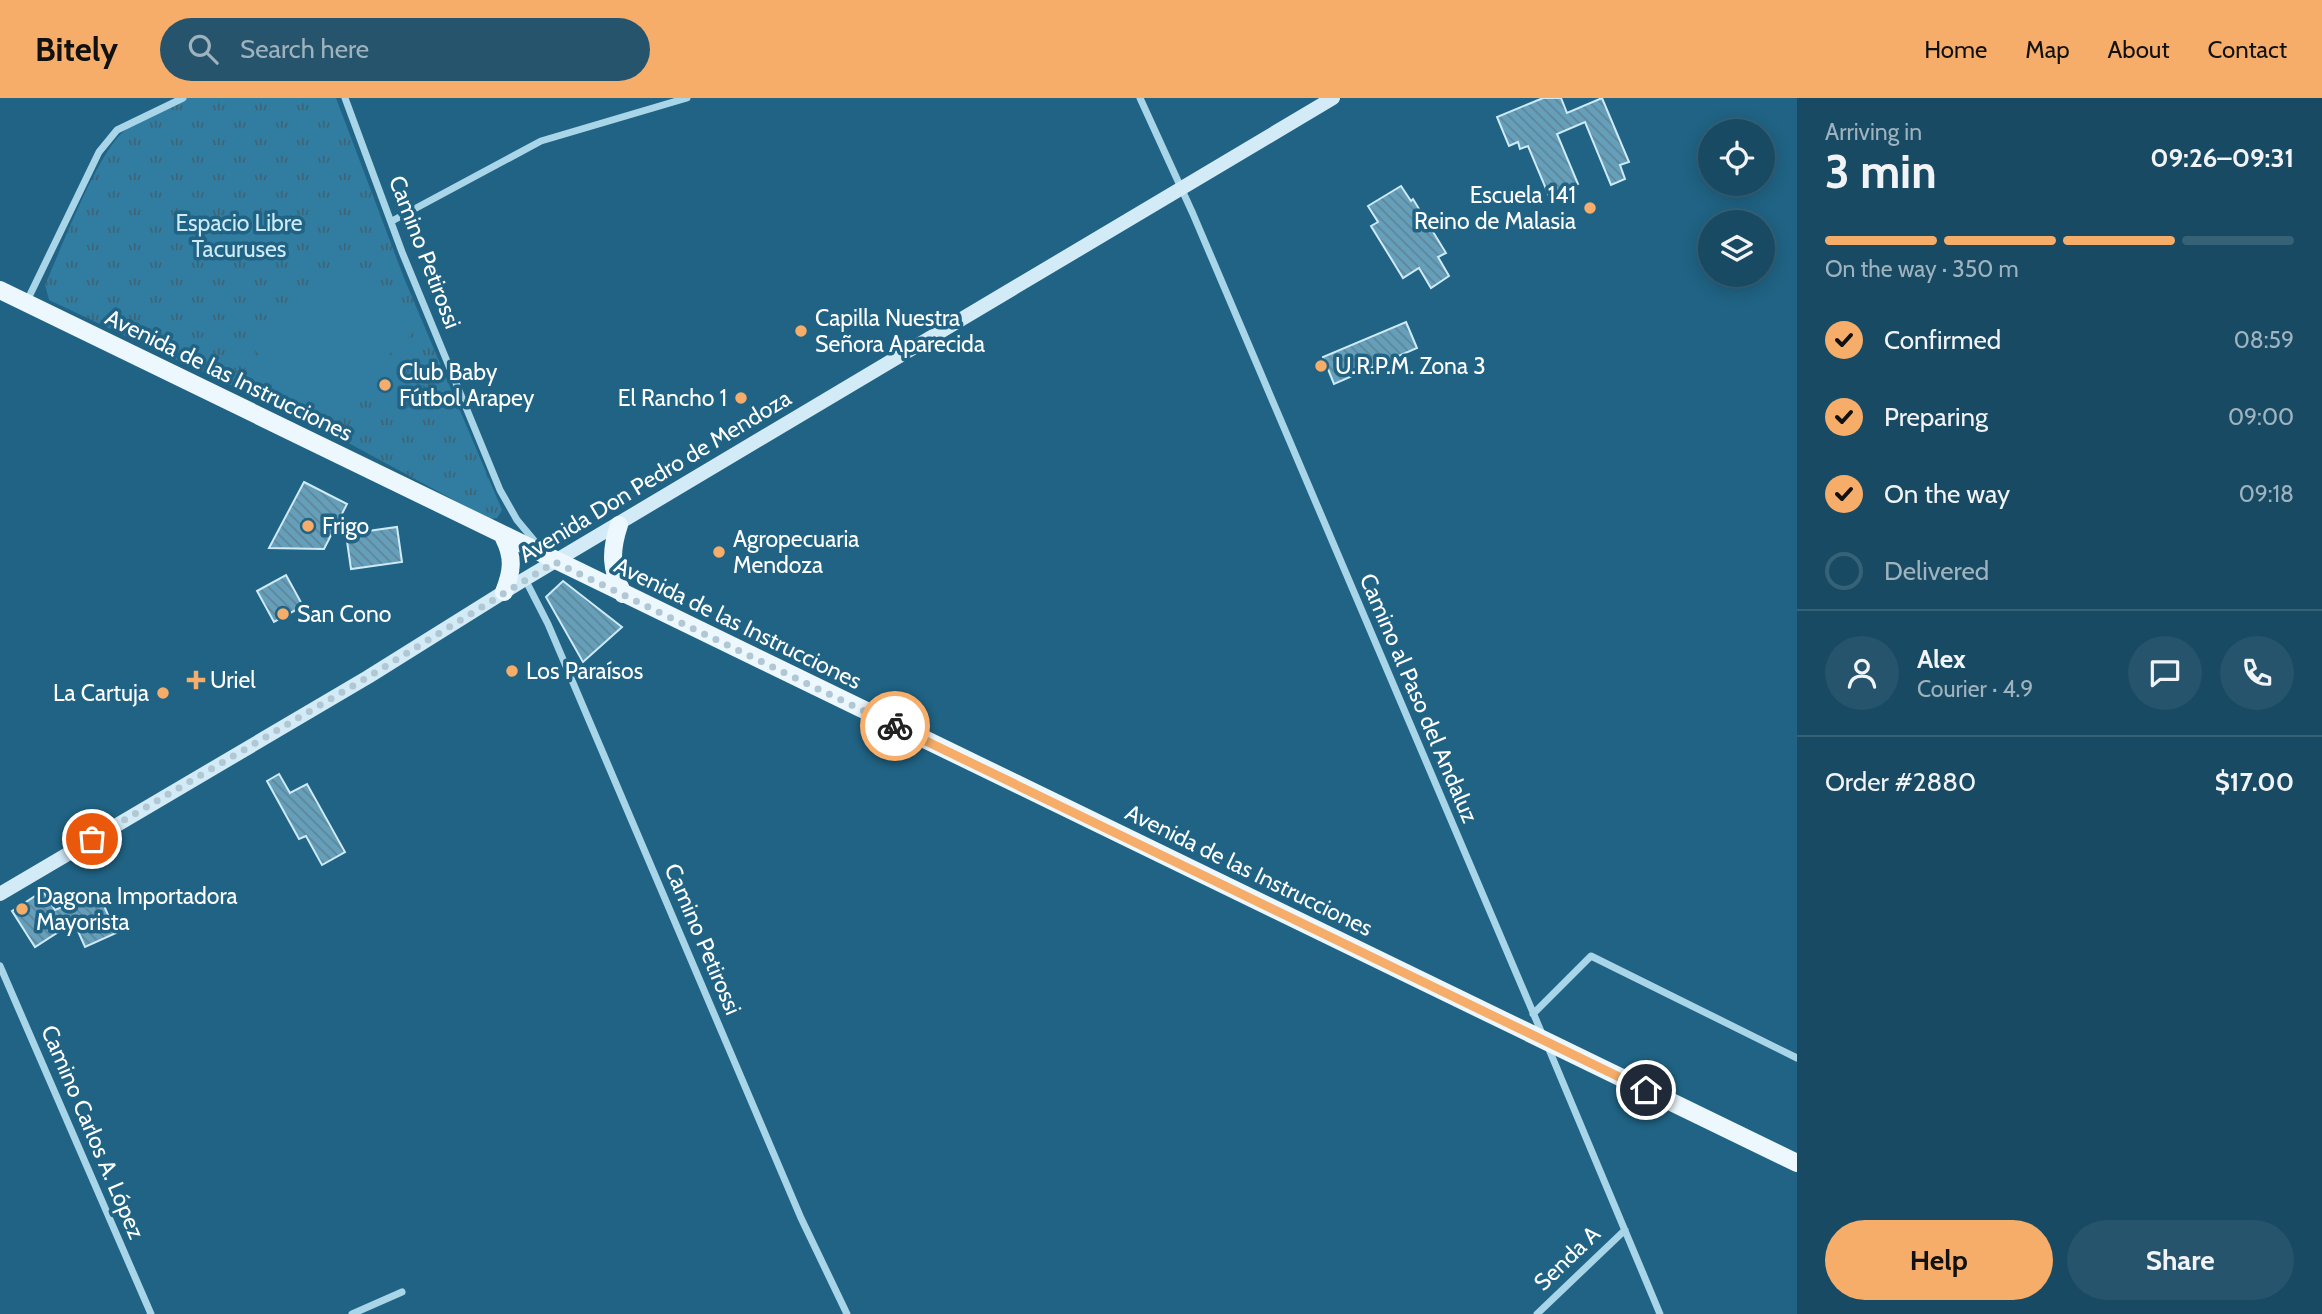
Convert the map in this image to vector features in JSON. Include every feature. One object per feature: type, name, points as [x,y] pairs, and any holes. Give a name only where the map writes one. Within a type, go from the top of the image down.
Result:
[{"type":"main road","name":"Avenida de las Instrucciones","points":[[0,290],[504,538],[1797,1163]]},
{"type":"main road","points":[[619,525],[611,557],[613,574],[623,594]]},
{"type":"main road","points":[[504,538],[512,561],[511,575],[504,592]]},
{"type":"street","points":[[26,303],[99,152],[117,130],[183,98]]},
{"type":"street","name":"Camino Petirossi","points":[[345,98],[402,252],[500,490],[526,534],[555,562]]},
{"type":"street","points":[[392,221],[541,141],[687,98]]},
{"type":"street","name":"Camino al Paso del Andaluz","points":[[1140,98],[1182,190],[1660,1314]]},
{"type":"street","name":"Avenida Don Pedro de Mendoza","points":[[0,894],[368,677],[525,579],[1333,98]]},
{"type":"street","name":"Camino Petirossi","points":[[525,579],[548,624],[802,1218],[847,1314]]},
{"type":"street","points":[[1533,1014],[1591,956],[1797,1058]]},
{"type":"street","name":"Camino Carlos A. López","points":[[0,966],[151,1314]]},
{"type":"street","name":"Senda A","points":[[1536,1314],[1625,1230]]},
{"type":"street","points":[[352,1314],[402,1292]]},
{"type":"green space","name":"Espacio Libre Tacuruses","points":[[184,98],[336,98],[404,278],[502,510],[497,518],[489,519],[317,426],[49,300],[45,285],[91,181],[113,144],[137,122]]},
{"type":"green space","points":[[348,257],[416,330],[319,419],[251,346]]},
{"type":"building","points":[[1543,98],[1561,98],[1567,113],[1602,98],[1629,162],[1620,165],[1625,179],[1611,185],[1585,122],[1557,134],[1578,184],[1549,196],[1528,146],[1520,149],[1518,142],[1509,146],[1497,117]]},
{"type":"building","points":[[1401,186],[1411,201],[1413,199],[1446,253],[1438,257],[1449,276],[1431,288],[1419,268],[1403,278],[1371,226],[1378,222],[1368,206]]},
{"type":"building","points":[[1406,322],[1417,348],[1334,384],[1323,357]]},
{"type":"building","name":"Frigo","points":[[304,482],[347,504],[324,549],[269,548]]},
{"type":"building","points":[[397,527],[402,562],[351,569],[346,534]]},
{"type":"building","points":[[286,575],[303,606],[274,622],[257,591]]},
{"type":"building","points":[[563,581],[622,627],[583,662],[546,597]]},
{"type":"building","points":[[279,774],[290,793],[307,784],[345,852],[322,865],[306,836],[299,839],[267,781]]},
{"type":"building","points":[[43,891],[55,910],[98,892],[116,933],[85,947],[74,922],[35,947],[12,911]]},
{"type":"way so far","points":[[92,839],[368,677],[555,562],[895,726]]},
{"type":"place","name":"Escuela 141 Reino de Malasia","points":[[1590,208]]},
{"type":"place","name":"Capilla Nuestra Señora Aparecida","points":[[801,331]]},
{"type":"place","name":"U.R.P.M. Zona 3","points":[[1321,366]]},
{"type":"place","name":"Club Baby Fútbol Arapey","points":[[385,385]]},
{"type":"place","name":"El Rancho 1","points":[[741,398]]},
{"type":"place","name":"Frigo","points":[[308,526]]},
{"type":"place","name":"Agropecuaria Mendoza","points":[[719,552]]},
{"type":"place","name":"San Cono","points":[[283,614]]},
{"type":"place","name":"Los Paraísos","points":[[512,671]]},
{"type":"place","name":"Uriel","points":[[196,680]]},
{"type":"place","name":"La Cartuja","points":[[163,693]]},
{"type":"place","name":"Dagona Importadora Mayorista","points":[[22,909]]},
{"type":"route","points":[[895,726],[1646,1090]]}]
